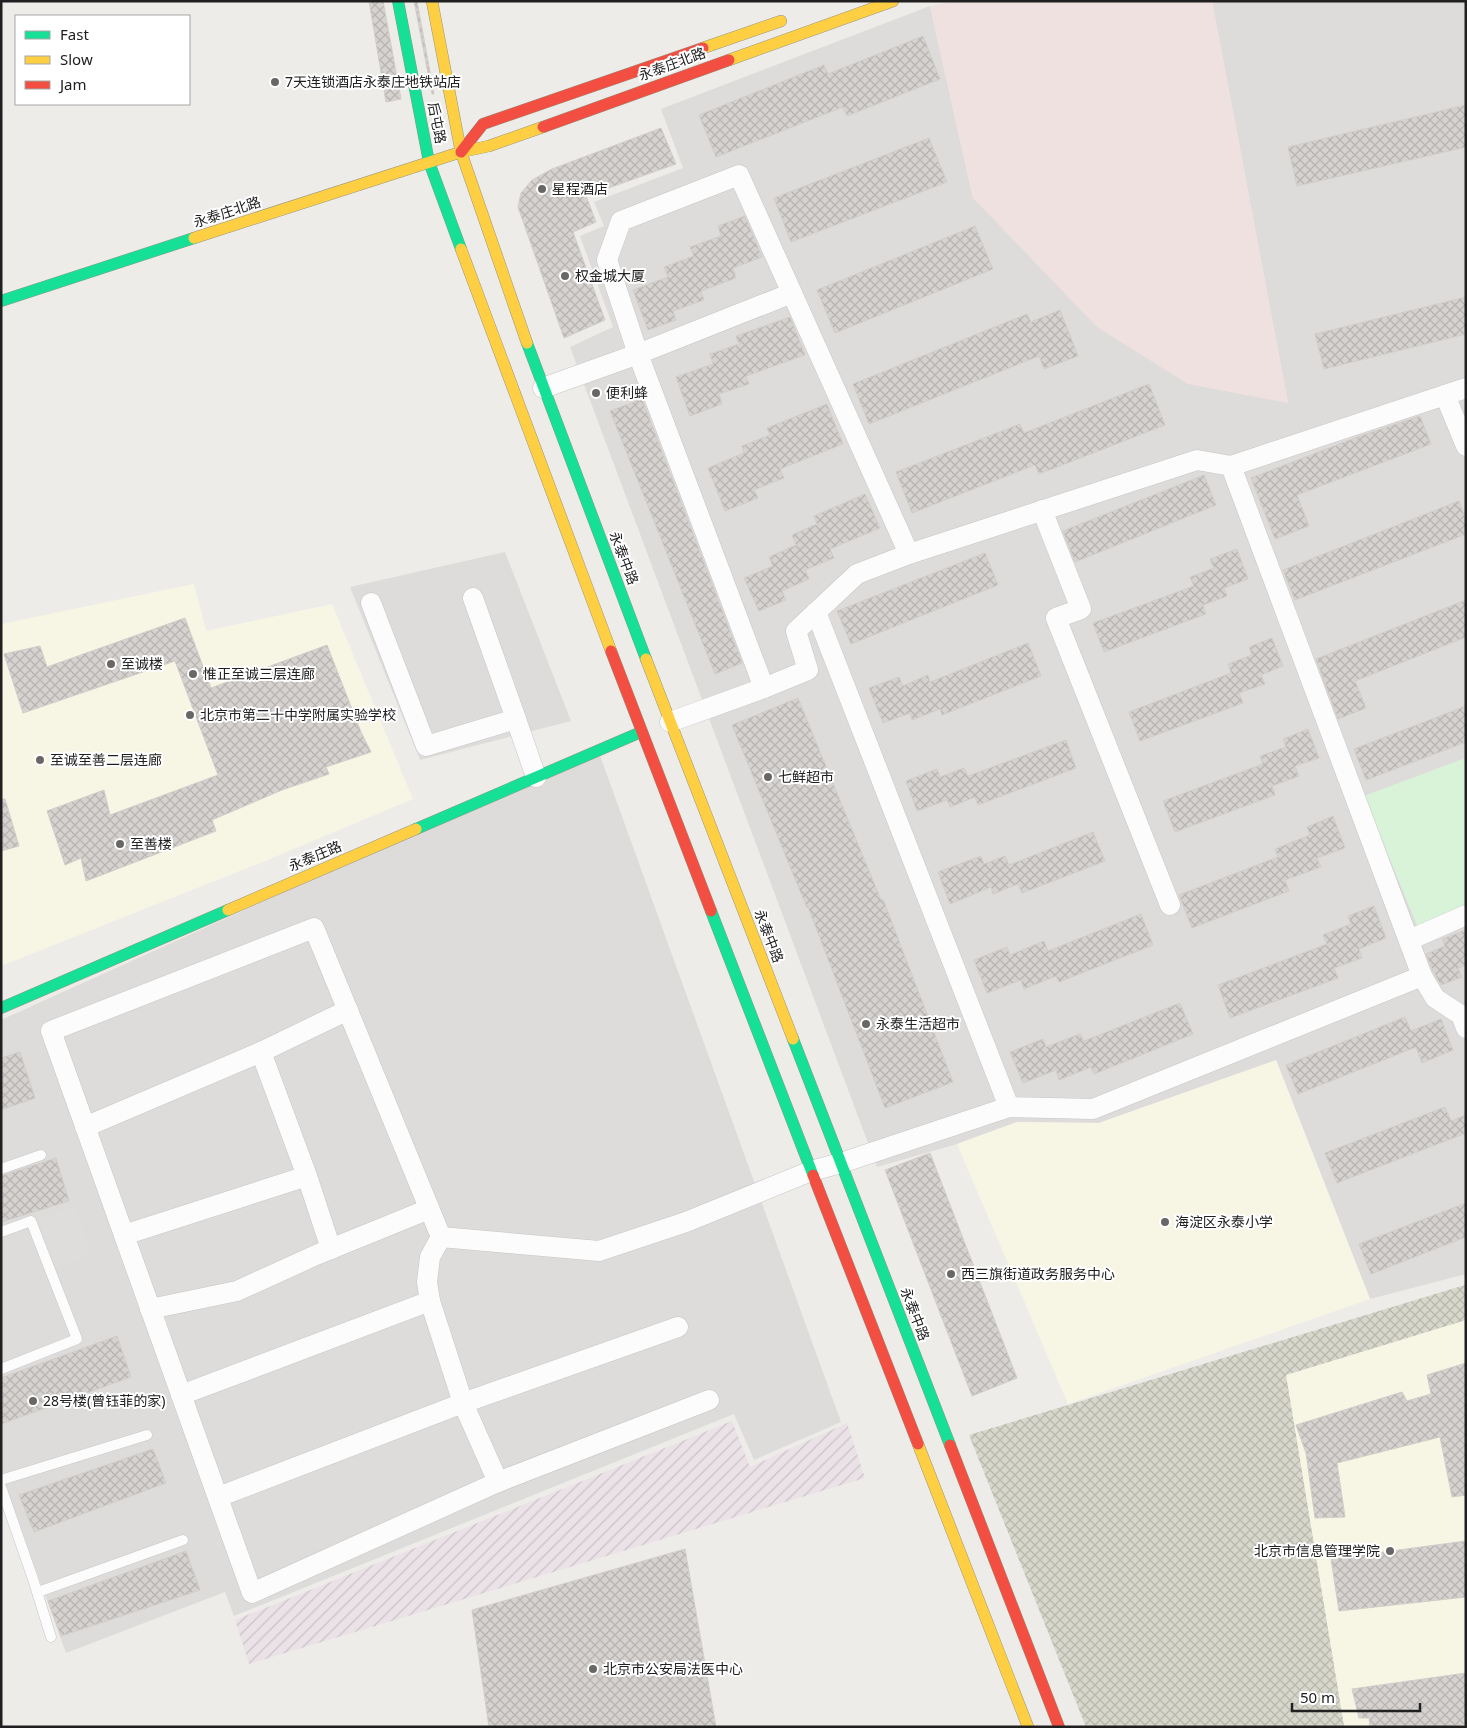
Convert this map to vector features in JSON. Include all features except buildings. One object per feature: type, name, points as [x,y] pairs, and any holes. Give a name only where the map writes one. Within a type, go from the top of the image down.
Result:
[{"type":"main road","name":"后屯路","points":[[398,1],[429,162]]},
{"type":"main road","name":"后屯路","points":[[432,1],[461,152]]},
{"type":"main road","name":"永泰庄北路","points":[[1,301],[429,162],[498,142],[893,1]]},
{"type":"main road","name":"永泰庄北路","points":[[461,152],[483,124],[791,18]]},
{"type":"main road","name":"永泰中路","points":[[461,152],[543,388],[670,722],[1059,1727]]},
{"type":"main road","points":[[429,162],[641,732],[1028,1727]]},
{"type":"main road","name":"永泰庄路","points":[[1,1008],[641,732]]},
{"type":"street","points":[[764,688],[638,354],[607,260],[621,221],[739,175],[910,554]]},
{"type":"street","points":[[543,388],[638,354],[792,293]]},
{"type":"street","points":[[670,722],[808,670],[796,631],[857,574],[910,554],[1197,460],[1231,466],[1466,388]]},
{"type":"street","points":[[1445,395],[1466,446]]},
{"type":"street","points":[[1231,466],[1422,976],[1435,998],[1461,1016],[1466,1028]]},
{"type":"street","points":[[1042,510],[1081,609],[1056,618],[1170,905]]},
{"type":"street","points":[[473,598],[536,777]]},
{"type":"street","points":[[371,604],[426,746],[516,718]]},
{"type":"street","points":[[816,612],[1009,1107]]},
{"type":"street","points":[[1409,940],[1466,916]]},
{"type":"street","points":[[441,1237],[314,928],[51,1031],[252,1593],[498,1482],[709,1400]]},
{"type":"street","points":[[441,1237],[599,1251],[686,1222],[812,1171],[1009,1107],[1093,1109],[1422,976]]},
{"type":"street","points":[[85,1127],[261,1052],[348,1010]]},
{"type":"street","points":[[261,1052],[307,1176],[331,1249]]},
{"type":"street","points":[[124,1235],[307,1176]]},
{"type":"street","points":[[150,1309],[237,1291],[331,1249],[429,1209]]},
{"type":"street","points":[[441,1237],[430,1257],[427,1282],[430,1301],[463,1403],[498,1482]]},
{"type":"street","points":[[181,1395],[430,1301]]},
{"type":"street","points":[[218,1497],[463,1403],[678,1326]]},
{"type":"lane","points":[[1,1169],[41,1154]]},
{"type":"lane","points":[[1,1232],[31,1221],[77,1339],[1,1369]]},
{"type":"lane","points":[[1,1480],[147,1434]]},
{"type":"lane","points":[[1,1487],[38,1592],[51,1637]]},
{"type":"lane","points":[[38,1592],[183,1540]]},
{"type":"shaded area","points":[[954,1],[1212,1],[1288,403],[1188,384],[1097,327],[973,198],[930,6]]},
{"type":"shaded area","points":[[1212,1],[1466,1],[1466,758],[1365,796],[1466,916],[1466,1274],[1370,1299],[1276,1060],[1099,1123],[1017,1122],[957,1144],[877,1167],[570,347],[613,327],[580,236],[604,226],[594,202],[683,168],[661,109],[930,6],[973,198],[1288,403]]},
{"type":"shaded area","points":[[505,552],[571,721],[420,760],[350,587]]},
{"type":"shaded area","name":"北京市第二十中学附属实验学校","points":[[194,584],[206,631],[332,604],[413,799],[265,861],[1,966],[1,624]]},
{"type":"shaded area","points":[[598,750],[841,1422],[754,1460],[734,1414],[234,1616],[225,1592],[66,1653],[1,1474],[1,1020]]},
{"type":"shaded area","name":"海淀区永泰小学","points":[[1276,1060],[1370,1299],[1068,1404],[957,1144],[1017,1122],[1099,1123]]},
{"type":"shaded area","points":[[76,1206],[90,1254],[50,1269],[31,1221]]},
{"type":"shaded area","points":[[1465,1285],[1466,1320],[1286,1375],[1344,1726],[1086,1727],[969,1435]]},
{"type":"shaded area","name":"北京市信息管理学院","points":[[1466,1320],[1466,1727],[1344,1727],[1286,1375]]},
{"type":"shaded area","points":[[732,1421],[750,1467],[847,1423],[865,1478],[249,1664],[235,1620]]},
{"type":"green space","points":[[1466,758],[1466,916],[1420,933],[1364,796]]},
{"type":"traffic: fast","points":[[398,1],[429,162],[461,249]]},
{"type":"traffic: fast","points":[[1,301],[194,238]]},
{"type":"traffic: fast","points":[[527,343],[646,659]]},
{"type":"traffic: fast","points":[[416,829],[641,732]]},
{"type":"traffic: fast","points":[[1,1008],[228,910]]},
{"type":"traffic: fast","points":[[711,911],[813,1175]]},
{"type":"traffic: fast","points":[[793,1039],[950,1445]]},
{"type":"traffic: slow","points":[[432,1],[461,152],[527,343]]},
{"type":"traffic: slow","points":[[729,60],[893,1]]},
{"type":"traffic: slow","points":[[703,48],[781,21]]},
{"type":"traffic: slow","points":[[194,238],[461,152],[489,146],[543,127]]},
{"type":"traffic: slow","points":[[461,249],[611,651]]},
{"type":"traffic: slow","points":[[646,659],[793,1039]]},
{"type":"traffic: slow","points":[[228,910],[416,829]]},
{"type":"traffic: slow","points":[[918,1444],[1028,1727]]},
{"type":"traffic: jam","points":[[461,152],[483,124],[703,48]]},
{"type":"traffic: jam","points":[[543,127],[729,60]]},
{"type":"traffic: jam","points":[[611,651],[711,911]]},
{"type":"traffic: jam","points":[[813,1175],[918,1444]]},
{"type":"traffic: jam","points":[[950,1445],[1059,1727]]},
{"type":"place","name":"7天连锁酒店永泰庄地铁站店","points":[[275,82]]},
{"type":"place","name":"星程酒店","points":[[542,189]]},
{"type":"place","name":"权金城大厦","points":[[565,276]]},
{"type":"place","name":"便利蜂","points":[[596,393]]},
{"type":"place","name":"至诚楼","points":[[111,664]]},
{"type":"place","name":"惟正至诚三层连廊","points":[[193,674]]},
{"type":"place","name":"北京市第二十中学附属实验学校","points":[[190,715]]},
{"type":"place","name":"至诚至善二层连廊","points":[[40,760]]},
{"type":"place","name":"七鲜超市","points":[[768,777]]},
{"type":"place","name":"至善楼","points":[[120,844]]},
{"type":"place","name":"永泰生活超市","points":[[866,1024]]},
{"type":"place","name":"海淀区永泰小学","points":[[1165,1222]]},
{"type":"place","name":"西三旗街道政务服务中心","points":[[951,1274]]},
{"type":"place","name":"28号楼(曾钰菲的家)","points":[[33,1401]]},
{"type":"place","name":"北京市信息管理学院","points":[[1390,1551]]},
{"type":"place","name":"北京市公安局法医中心","points":[[593,1669]]}]
